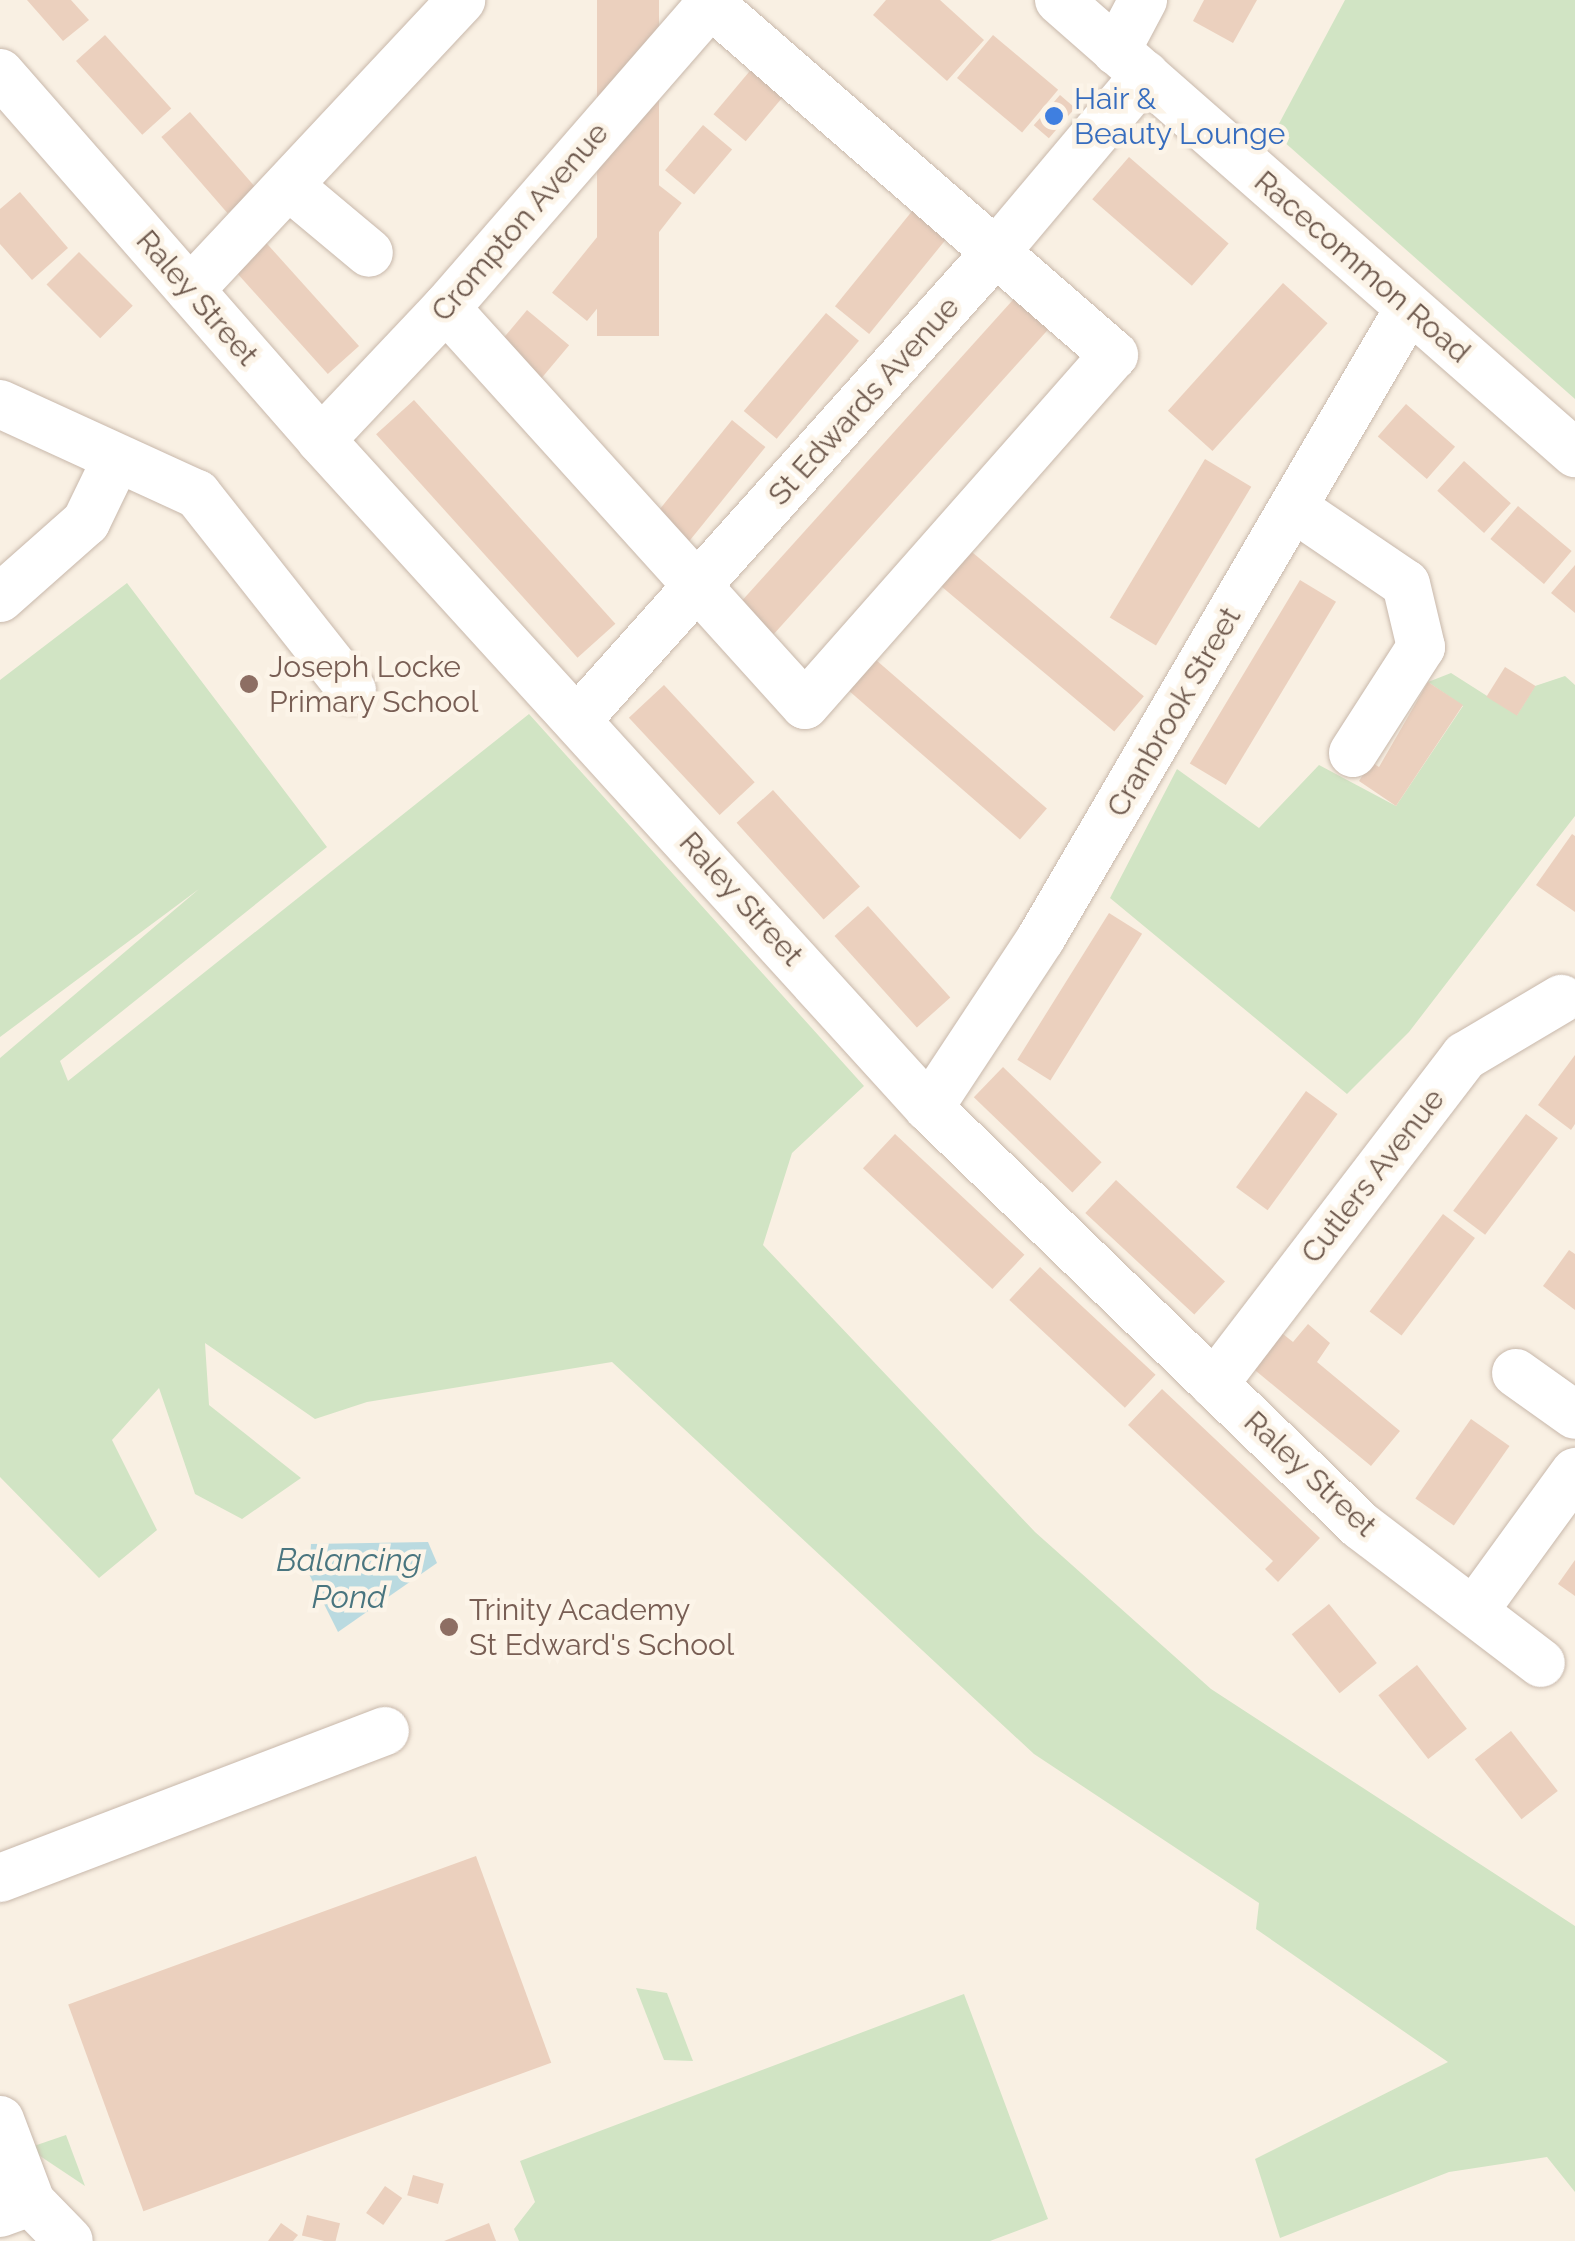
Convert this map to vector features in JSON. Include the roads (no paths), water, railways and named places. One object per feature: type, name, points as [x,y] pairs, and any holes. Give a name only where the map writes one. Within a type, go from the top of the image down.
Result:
[{"type":"street","points":[[190,290],[460,0]]},
{"type":"street","name":"Racecommon Road","points":[[1059,0],[1575,454]]},
{"type":"street","name":"St Edwards Avenue","points":[[577,720],[995,254],[1130,62],[1143,0]]},
{"type":"street","points":[[446,308],[805,704],[1114,355],[710,1]]},
{"type":"street","name":"Crompton Avenue","points":[[321,440],[446,308],[710,1]]},
{"type":"street","name":"Raley Street","points":[[0,74],[321,440],[929,1108],[1361,1526],[1542,1663]]},
{"type":"street","points":[[289,186],[369,253]]},
{"type":"street","name":"Cranbrook Street","points":[[929,1108],[1041,938],[1408,310]]},
{"type":"street","points":[[0,404],[197,494],[352,690]]},
{"type":"street","points":[[0,598],[86,522],[116,460]]},
{"type":"street","points":[[1294,508],[1406,584],[1418,632],[1421,647],[1353,753]]},
{"type":"street","name":"Cutlers Avenue","points":[[1214,1384],[1465,1056],[1560,1000]]},
{"type":"street","points":[[1516,1373],[1575,1414]]},
{"type":"street","points":[[1474,1611],[1575,1472]]},
{"type":"street","points":[[0,1878],[385,1731]]},
{"type":"street","points":[[0,2120],[15,2207],[70,2241]]},
{"type":"water","name":"Balancing Pond","points":[[428,1542],[437,1563],[338,1632],[309,1574],[311,1544]]},
{"type":"place","name":"Hair & Beauty Lounge","points":[[1054,116]]},
{"type":"place","name":"Joseph Locke Primary School","points":[[249,684]]},
{"type":"place","name":"Trinity Academy St Edward's School","points":[[449,1627]]}]
